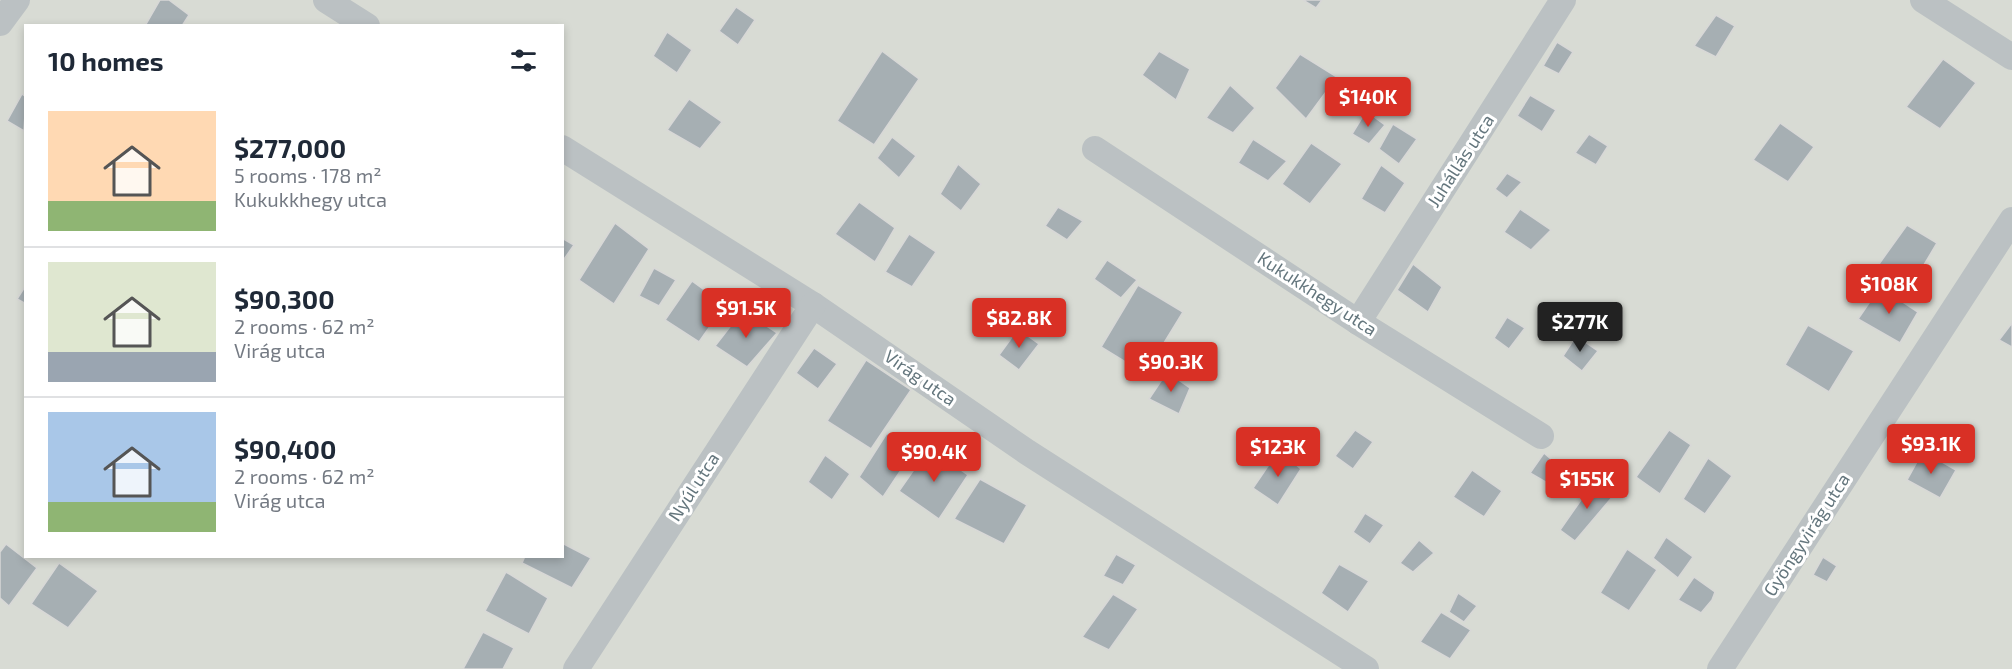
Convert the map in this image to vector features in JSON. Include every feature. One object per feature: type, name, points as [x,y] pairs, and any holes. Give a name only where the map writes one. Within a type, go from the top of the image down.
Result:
[{"type":"street","points":[[0,23],[17,0]]},
{"type":"street","points":[[326,0],[363,24]]},
{"type":"street","name":"Juhállás utca","points":[[1358,322],[1563,0]]},
{"type":"street","points":[[1923,0],[2012,57]]},
{"type":"street","name":"Virág utca","points":[[564,149],[813,305],[1027,452],[1366,669]]},
{"type":"street","name":"Kukukkhegy utca","points":[[1095,149],[1358,322],[1541,436]]},
{"type":"street","name":"Gyöngyvirág utca","points":[[1720,669],[2012,220]]},
{"type":"street","name":"Nyúl utca","points":[[576,669],[813,305]]},
{"type":"shaded area","points":[[0,0],[2012,0],[2012,669],[0,669]]},
{"type":"building","points":[[160,0],[169,0],[189,15],[183,24],[146,24]]},
{"type":"building","points":[[1303,0],[1322,0],[1316,8]]},
{"type":"building","points":[[736,7],[755,20],[738,45],[719,31]]},
{"type":"building","points":[[1716,15],[1735,26],[1716,57],[1694,46]]},
{"type":"building","points":[[667,32],[692,50],[677,73],[653,56]]},
{"type":"building","points":[[1557,42],[1573,52],[1559,74],[1543,66]]},
{"type":"building","points":[[882,51],[919,79],[874,145],[837,121]]},
{"type":"building","points":[[1159,51],[1190,69],[1176,100],[1142,75]]},
{"type":"building","points":[[1300,54],[1337,77],[1306,119],[1275,88]]},
{"type":"building","points":[[1943,59],[1976,83],[1940,129],[1906,107]]},
{"type":"building","points":[[1230,85],[1255,108],[1233,133],[1206,118]]},
{"type":"building","points":[[22,94],[24,96],[24,131],[7,121]]},
{"type":"building","points":[[1530,95],[1556,110],[1542,132],[1517,116]]},
{"type":"building","points":[[689,99],[722,122],[700,149],[667,130]]},
{"type":"building","points":[[1366,111],[1385,125],[1369,144],[1352,134]]},
{"type":"building","points":[[1780,123],[1814,147],[1788,182],[1753,160]]},
{"type":"building","points":[[1393,124],[1417,139],[1399,164],[1379,149]]},
{"type":"building","points":[[1589,134],[1608,146],[1596,165],[1575,153]]},
{"type":"building","points":[[892,137],[916,156],[899,178],[877,158]]},
{"type":"building","points":[[1253,139],[1287,161],[1268,181],[1238,163]]},
{"type":"building","points":[[1311,143],[1342,164],[1310,204],[1282,184]]},
{"type":"building","points":[[958,164],[981,184],[961,211],[940,194]]},
{"type":"building","points":[[1381,165],[1405,183],[1385,213],[1361,199]]},
{"type":"building","points":[[1507,173],[1522,182],[1507,198],[1495,189]]},
{"type":"building","points":[[859,202],[895,228],[875,262],[835,234]]},
{"type":"building","points":[[1058,207],[1083,221],[1067,240],[1045,226]]},
{"type":"building","points":[[1520,209],[1551,230],[1531,250],[1504,232]]},
{"type":"building","points":[[615,223],[649,249],[614,304],[579,280]]},
{"type":"building","points":[[1907,225],[1937,243],[1912,285],[1879,264]]},
{"type":"building","points":[[909,234],[936,252],[912,287],[885,272]]},
{"type":"building","points":[[564,239],[574,245],[564,259]]},
{"type":"building","points":[[1107,260],[1137,280],[1121,298],[1094,279]]},
{"type":"building","points":[[1413,264],[1442,287],[1428,312],[1397,290]]},
{"type":"building","points":[[654,268],[676,280],[659,306],[639,296]]},
{"type":"building","points":[[692,281],[725,305],[699,342],[665,320]]},
{"type":"building","points":[[1138,285],[1183,312],[1145,374],[1101,347]]},
{"type":"building","points":[[1880,287],[1918,312],[1900,343],[1858,319]]},
{"type":"building","points":[[24,288],[24,303],[17,299]]},
{"type":"building","points":[[743,310],[777,333],[747,367],[715,346]]},
{"type":"building","points":[[1507,317],[1525,328],[1509,349],[1494,338]]},
{"type":"building","points":[[2012,323],[2012,347],[1999,340]]},
{"type":"building","points":[[1808,325],[1854,351],[1829,392],[1785,365]]},
{"type":"building","points":[[1018,329],[1039,344],[1019,370],[999,355]]},
{"type":"building","points":[[1576,336],[1598,351],[1582,371],[1563,356]]},
{"type":"building","points":[[814,348],[837,364],[818,389],[796,373]]},
{"type":"building","points":[[866,360],[911,390],[871,449],[827,421]]},
{"type":"building","points":[[1167,372],[1190,388],[1179,414],[1149,399]]},
{"type":"building","points":[[1355,430],[1373,442],[1353,469],[1335,456]]},
{"type":"building","points":[[1669,430],[1691,445],[1660,494],[1636,477]]},
{"type":"building","points":[[1301,431],[1317,443],[1303,463],[1286,451]]},
{"type":"building","points":[[887,433],[911,455],[883,497],[859,477]]},
{"type":"building","points":[[929,448],[968,475],[939,519],[899,491]]},
{"type":"building","points":[[1279,450],[1301,469],[1278,505],[1253,488]]},
{"type":"building","points":[[1923,451],[1956,470],[1940,498],[1907,480]]},
{"type":"building","points":[[1544,453],[1560,467],[1549,484],[1530,473]]},
{"type":"building","points":[[825,455],[850,474],[832,500],[808,482]]},
{"type":"building","points":[[1708,458],[1732,476],[1705,514],[1683,499]]},
{"type":"building","points":[[1472,470],[1502,491],[1484,517],[1453,497]]},
{"type":"building","points":[[980,479],[1027,505],[1004,544],[954,519]]},
{"type":"building","points":[[1595,480],[1614,495],[1575,541],[1560,530]]},
{"type":"building","points":[[1365,513],[1384,525],[1370,544],[1353,532]]},
{"type":"building","points":[[1666,537],[1693,557],[1678,578],[1653,558]]},
{"type":"building","points":[[1419,540],[1434,553],[1413,572],[1400,563]]},
{"type":"building","points":[[6,544],[37,568],[9,606],[0,598],[0,552]]},
{"type":"building","points":[[564,544],[591,558],[572,588],[522,563],[524,558],[564,558]]},
{"type":"building","points":[[1627,549],[1657,570],[1629,611],[1600,593]]},
{"type":"building","points":[[1116,554],[1136,565],[1123,585],[1103,576]]},
{"type":"building","points":[[1823,557],[1837,566],[1827,582],[1813,575]]},
{"type":"building","points":[[59,563],[98,591],[68,628],[31,604]]},
{"type":"building","points":[[1339,564],[1369,581],[1348,612],[1321,593]]},
{"type":"building","points":[[506,572],[548,598],[529,634],[485,611]]},
{"type":"building","points":[[1694,577],[1715,592],[1712,600],[1701,613],[1678,600]]},
{"type":"building","points":[[1458,593],[1477,606],[1464,622],[1449,612]]},
{"type":"building","points":[[1113,594],[1138,609],[1109,650],[1082,637]]},
{"type":"building","points":[[1441,612],[1471,630],[1450,659],[1420,642]]},
{"type":"building","points":[[483,632],[514,648],[503,669],[463,669]]}]
